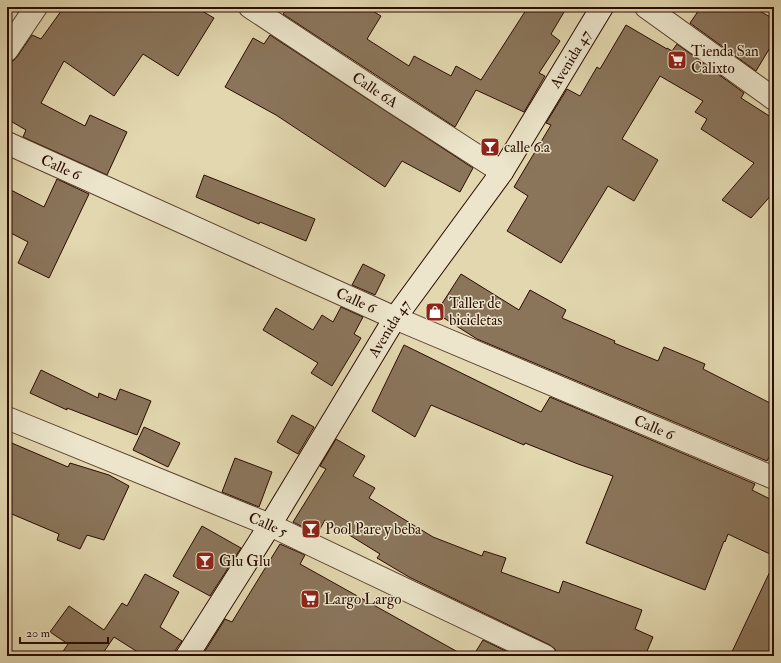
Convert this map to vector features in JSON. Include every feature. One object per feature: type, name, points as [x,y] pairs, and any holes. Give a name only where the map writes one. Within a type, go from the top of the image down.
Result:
[{"type":"street","points":[[7,50],[36,7]]},
{"type":"street","name":"Calle 6A","points":[[250,7],[502,172]]},
{"type":"street","name":"Avenida 47","points":[[187,656],[270,525],[395,318],[502,172],[602,7]]},
{"type":"street","points":[[646,7],[774,99]]},
{"type":"street","name":"Calle 6","points":[[7,143],[395,318],[774,478]]},
{"type":"street","name":"Calle 5","points":[[7,418],[270,525],[545,656]]},
{"type":"building","points":[[64,7],[195,7],[214,18],[178,76],[143,54],[114,96],[64,61],[41,103],[85,126],[90,115],[127,132],[107,175],[23,137],[26,130],[7,119],[7,62],[13,61],[17,57],[32,35],[41,39]]},
{"type":"building","points":[[288,7],[366,7],[381,16],[367,39],[409,66],[414,56],[451,76],[456,66],[481,80],[528,7],[567,7],[551,34],[560,41],[539,73],[545,76],[524,112],[476,90],[455,127],[283,14]]},
{"type":"building","points":[[701,7],[752,7],[774,19],[774,41],[756,71],[690,23]]},
{"type":"building","points":[[626,25],[672,51],[677,44],[744,93],[741,98],[774,119],[774,192],[751,218],[722,200],[754,163],[701,129],[707,119],[695,112],[703,101],[660,76],[622,139],[658,160],[634,201],[608,186],[561,263],[507,231],[528,196],[514,187],[551,125],[546,123],[567,89],[580,96],[597,67],[600,69]]},
{"type":"building","points":[[270,35],[473,168],[460,192],[402,161],[385,187],[276,115],[225,87],[253,38],[264,44]]},
{"type":"building","points":[[204,175],[315,219],[306,241],[260,222],[259,224],[196,197]]},
{"type":"building","points":[[57,179],[89,194],[49,278],[18,263],[28,242],[7,231],[7,188],[44,207]]},
{"type":"building","points":[[363,264],[385,275],[375,295],[352,285]]},
{"type":"building","points":[[461,274],[519,310],[530,290],[566,310],[562,318],[615,341],[614,343],[658,361],[664,347],[705,364],[703,369],[774,405],[774,448],[767,461],[477,339],[436,313]]},
{"type":"building","points":[[341,307],[363,317],[354,334],[361,338],[332,386],[311,373],[318,363],[263,330],[276,308],[313,330],[322,315],[333,322]]},
{"type":"building","points":[[404,345],[541,412],[550,397],[755,484],[752,490],[774,501],[774,556],[728,534],[705,590],[586,543],[613,476],[525,443],[524,445],[431,405],[415,437],[372,411]]},
{"type":"building","points":[[41,370],[98,398],[99,393],[116,400],[120,389],[151,401],[137,435],[67,408],[67,410],[30,393]]},
{"type":"building","points":[[292,415],[314,427],[298,454],[277,442]]},
{"type":"building","points":[[144,427],[180,443],[168,467],[133,450]]},
{"type":"building","points":[[336,439],[365,456],[353,476],[375,488],[369,498],[433,537],[482,556],[484,551],[506,558],[501,572],[559,593],[563,581],[642,610],[635,629],[653,637],[645,656],[557,656],[555,649],[550,645],[409,577],[377,558],[380,554],[325,520],[317,534],[293,522],[326,469],[320,466]]},
{"type":"building","points":[[7,441],[68,467],[70,463],[109,475],[129,486],[104,540],[87,535],[80,549],[57,540],[59,534],[7,512]]},
{"type":"building","points":[[235,458],[272,472],[259,507],[222,492]]},
{"type":"building","points":[[202,526],[241,548],[210,596],[173,576]]},
{"type":"building","points":[[280,544],[305,555],[300,564],[465,656],[298,656],[287,651],[284,656],[202,656],[225,619],[232,622]]},
{"type":"building","points":[[774,563],[774,656],[730,656]]},
{"type":"building","points":[[145,574],[179,592],[160,627],[182,641],[176,649],[175,656],[144,656],[114,637],[101,656],[60,656],[68,644],[50,632],[69,606],[104,630],[122,603],[127,606]]},
{"type":"building","points":[[483,640],[516,656],[473,656]]},
{"type":"place","name":"Tienda San Calixto","points":[[677,60]]},
{"type":"place","name":"calle 6.a","points":[[490,147]]},
{"type":"place","name":"Taller de bicicletas","points":[[435,312]]},
{"type":"place","name":"Pool Pare y beba","points":[[311,529]]},
{"type":"place","name":"Glu Glu","points":[[205,561]]},
{"type":"place","name":"Largo Largo","points":[[310,599]]}]
